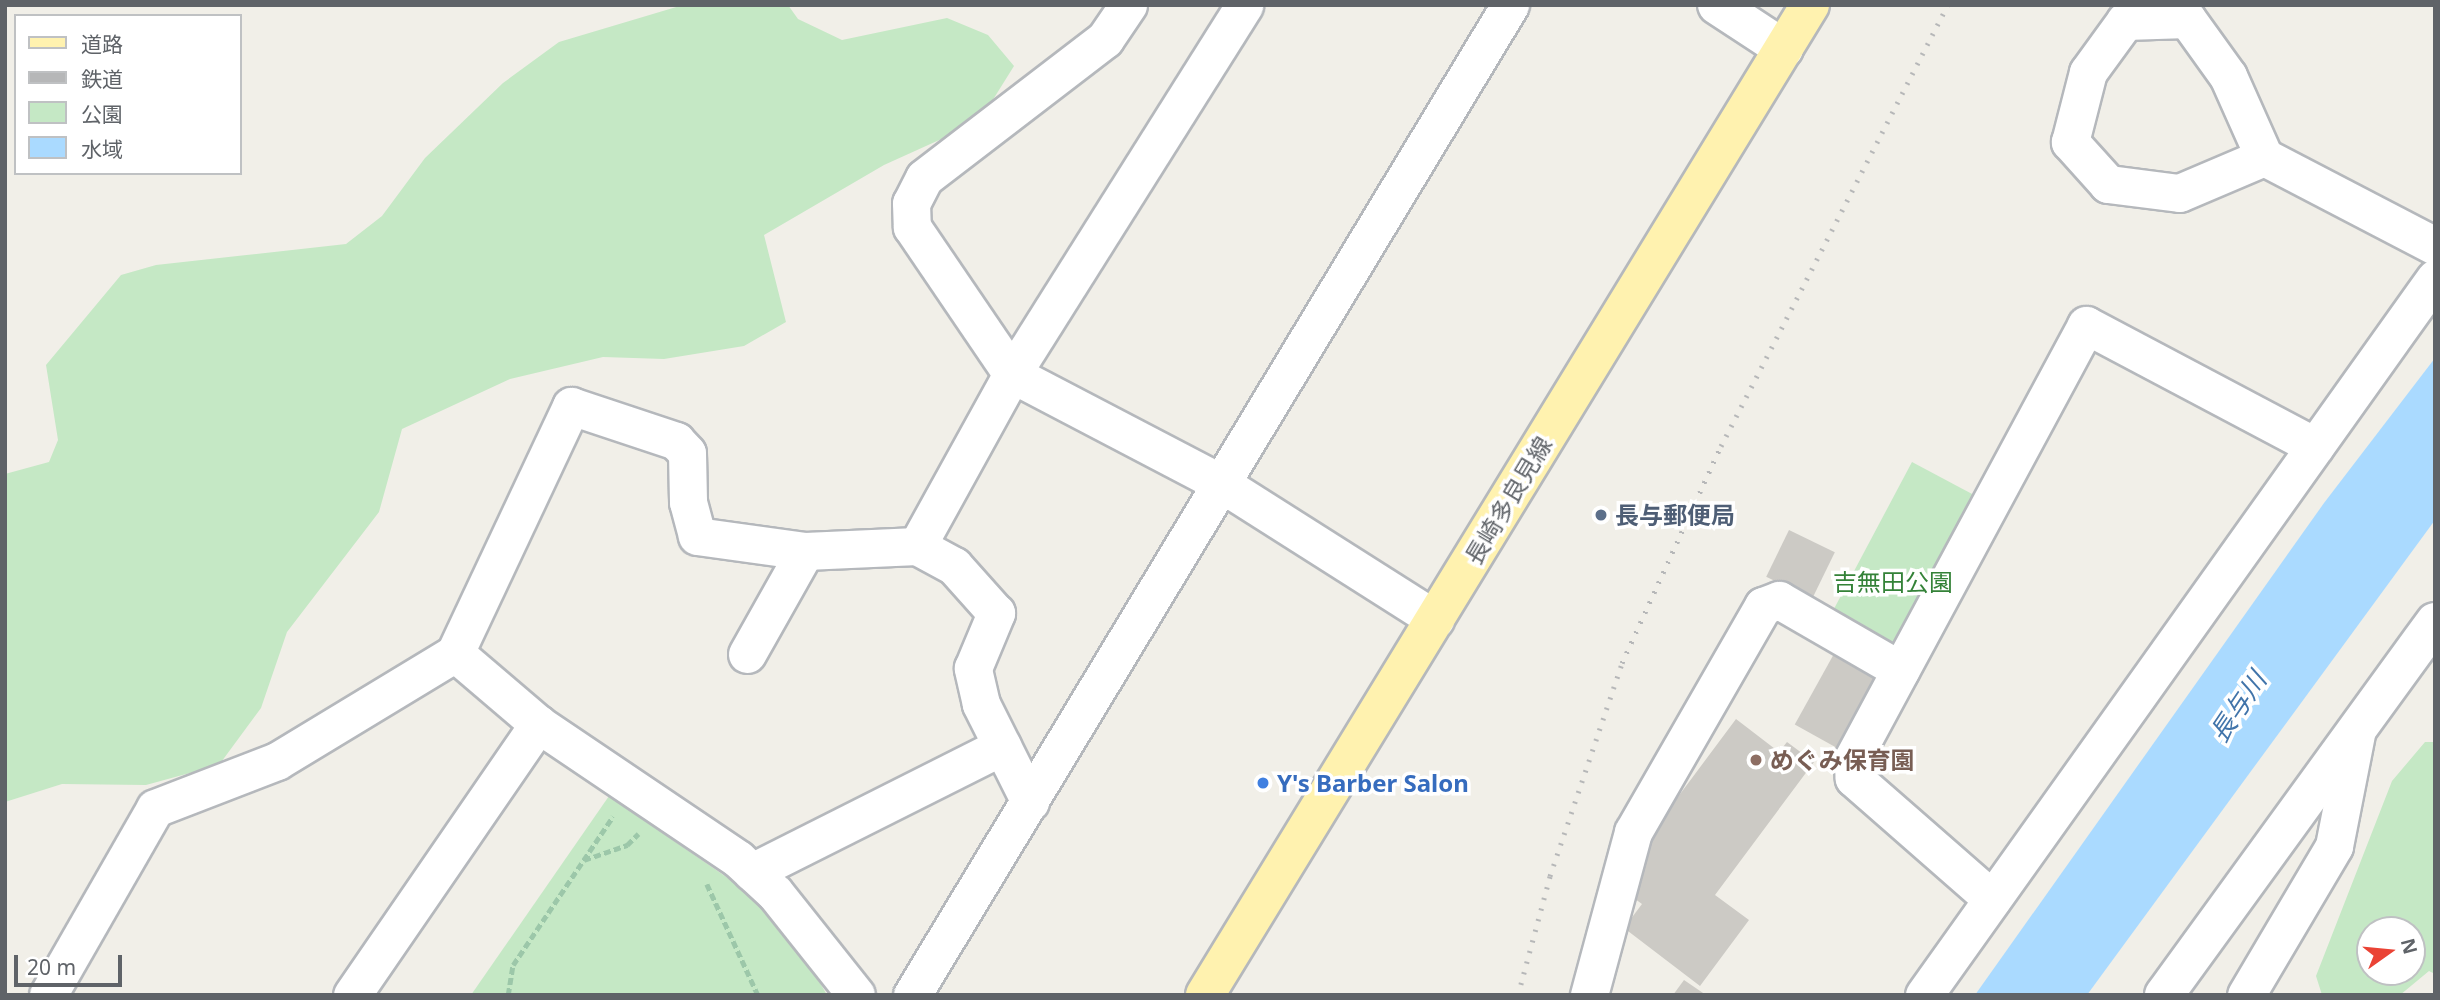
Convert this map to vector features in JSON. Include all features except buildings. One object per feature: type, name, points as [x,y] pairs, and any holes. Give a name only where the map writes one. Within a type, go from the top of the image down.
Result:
[{"type":"main road","name":"長崎多良見線","points":[[1205,995],[1810,5]]},
{"type":"street","points":[[1128,5],[1105,38],[925,178],[911,203],[912,228],[1012,374],[1219,482],[1435,620]]},
{"type":"street","points":[[917,546],[1012,374],[1244,5]]},
{"type":"street","points":[[912,995],[1030,802],[1219,482],[1510,5]]},
{"type":"street","points":[[1717,5],[1784,49]]},
{"type":"street","points":[[2264,157],[2179,192],[2108,184],[2070,142],[2088,72],[2125,21],[2187,19],[2228,76],[2264,157],[2435,246]]},
{"type":"street","points":[[1923,995],[2435,278]]},
{"type":"street","points":[[1992,899],[1854,778],[1852,760],[2087,326],[2315,446]]},
{"type":"street","points":[[48,995],[155,808],[277,761],[455,653],[570,406],[676,441],[687,453],[688,502],[697,536],[805,551],[917,546],[954,566],[996,613],[973,668],[981,704],[1030,802]]},
{"type":"street","points":[[747,654],[805,551]]},
{"type":"street","points":[[1590,995],[1633,832],[1763,606],[1779,600],[1900,670]]},
{"type":"street","points":[[2164,995],[2435,622]]},
{"type":"street","points":[[455,653],[538,724],[752,872],[775,892],[856,995]]},
{"type":"street","points":[[352,995],[538,724]]},
{"type":"street","points":[[2246,995],[2334,846],[2357,729]]},
{"type":"street","points":[[752,872],[1002,746]]},
{"type":"path","points":[[508,995],[513,965],[612,816],[621,822]]},
{"type":"path","points":[[630,828],[649,841]]},
{"type":"path","points":[[583,860],[627,845],[639,834]]},
{"type":"path","points":[[704,877],[758,995]]},
{"type":"green space","points":[[683,5],[788,5],[798,19],[842,40],[947,18],[988,35],[1014,66],[979,122],[884,165],[764,235],[786,322],[744,346],[664,359],[603,357],[510,379],[402,429],[379,512],[287,632],[261,708],[219,765],[146,785],[62,784],[5,802],[5,474],[49,462],[58,440],[46,365],[121,275],[156,265],[346,244],[382,216],[425,158],[503,83],[559,42]]},
{"type":"green space","name":"吉無田公園","points":[[1912,462],[1978,497],[1897,651],[1830,616]]},
{"type":"green space","points":[[2425,742],[2435,742],[2435,974],[2429,971],[2426,973],[2426,916],[2356,916],[2356,986],[2411,986],[2400,995],[2322,995],[2316,976],[2392,781]]},
{"type":"green space","points":[[609,796],[780,914],[827,995],[471,995]]},
{"type":"water","name":"長与川","points":[[2435,358],[2435,520],[2087,995],[1975,995],[2324,503]]},
{"type":"railway","points":[[1518,995],[1550,876],[1622,663],[1721,446],[1948,5]]},
{"type":"place","name":"長与郵便局","points":[[1601,515]]},
{"type":"place","name":"めぐみ保育園","points":[[1756,760]]},
{"type":"place","name":"Y's Barber Salon","points":[[1263,783]]}]
